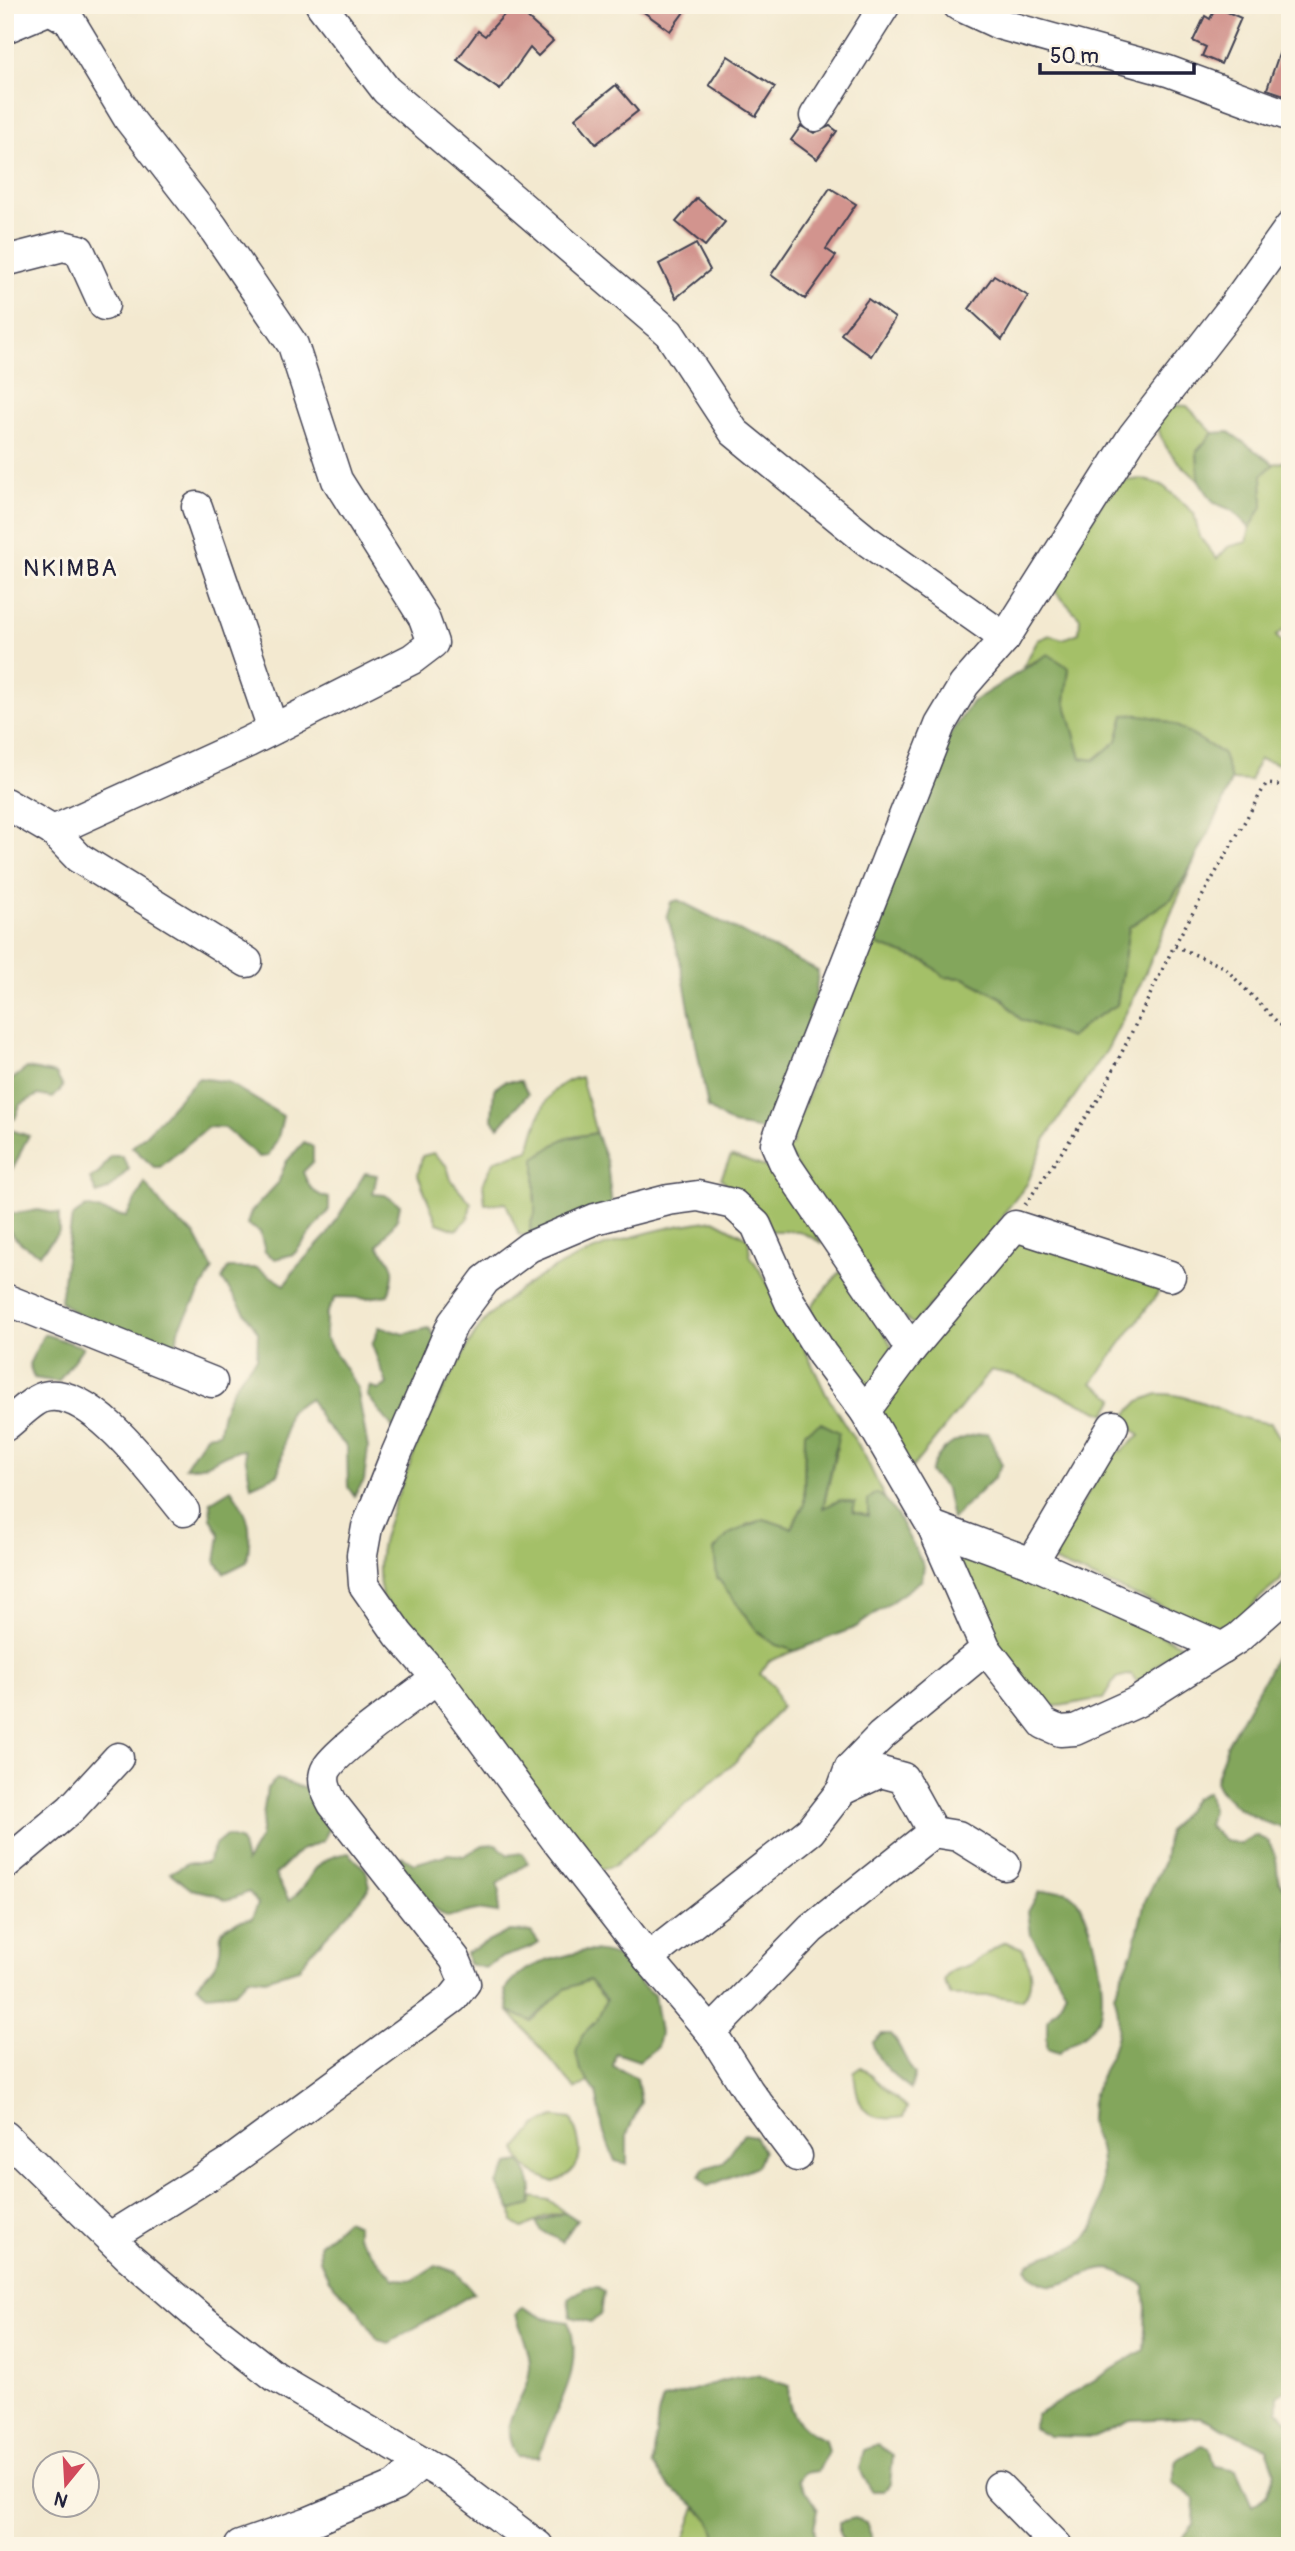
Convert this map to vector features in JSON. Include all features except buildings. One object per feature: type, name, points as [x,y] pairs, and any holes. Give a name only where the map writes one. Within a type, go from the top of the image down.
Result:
[{"type":"street","points":[[321,5],[386,90],[668,333],[734,432],[866,540],[1005,638]]},
{"type":"street","points":[[816,116],[885,5]]},
{"type":"street","points":[[958,5],[999,24],[1168,72],[1290,116]]},
{"type":"street","points":[[5,29],[50,9],[70,21],[129,120],[212,226],[293,345],[337,480],[424,618],[433,643],[412,659],[273,729],[53,831]]},
{"type":"street","points":[[911,1349],[784,1161],[776,1144],[940,725],[964,685],[1005,638],[1133,436],[1230,311],[1290,227]]},
{"type":"street","points":[[5,261],[64,246],[79,250],[104,305]]},
{"type":"street","points":[[197,507],[273,729]]},
{"type":"street","points":[[5,803],[53,831],[79,858],[247,961]]},
{"type":"street","points":[[797,2156],[749,2092],[711,2032],[648,1958],[557,1841],[437,1678],[399,1635],[364,1585],[362,1555],[367,1527],[426,1380],[453,1323],[485,1280],[529,1247],[595,1219],[668,1200],[698,1196],[733,1204],[756,1225],[790,1302],[822,1354],[865,1411],[932,1526],[986,1649],[1044,1724],[1060,1731],[1075,1730],[1137,1702],[1223,1648],[1269,1613],[1290,1592]]},
{"type":"street","points":[[865,1411],[911,1349],[1015,1226],[1170,1276]]},
{"type":"street","points":[[5,1300],[212,1382]]},
{"type":"street","points":[[5,1426],[43,1397],[62,1396],[77,1402],[118,1432],[184,1511]]},
{"type":"street","points":[[1032,1563],[1113,1426]]},
{"type":"street","points":[[932,1526],[1032,1563],[1223,1648]]},
{"type":"street","points":[[648,1958],[810,1831],[842,1790],[850,1768],[881,1736],[986,1649]]},
{"type":"street","points":[[110,2237],[227,2164],[453,1998],[465,1983],[455,1959],[332,1804],[324,1785],[326,1769],[437,1678]]},
{"type":"street","points":[[5,1864],[71,1809],[118,1758]]},
{"type":"street","points":[[842,1790],[881,1772],[903,1778],[933,1832]]},
{"type":"street","points":[[711,2032],[811,1929],[933,1832],[958,1836],[1005,1865]]},
{"type":"street","points":[[5,2136],[110,2237],[200,2318],[276,2377],[447,2477],[538,2546]]},
{"type":"street","points":[[240,2546],[309,2522],[395,2486],[422,2462]]},
{"type":"street","points":[[999,2487],[1057,2546]]},
{"type":"path","points":[[1015,1226],[1031,1196],[1100,1097],[1174,946],[1266,784],[1290,786]]},
{"type":"path","points":[[1174,946],[1224,967],[1290,1035]]},
{"type":"green space","points":[[1168,405],[1187,406],[1213,433],[1197,451],[1199,481],[1171,454],[1161,438],[1157,419]]},
{"type":"green space","points":[[1229,432],[1274,464],[1262,475],[1263,505],[1250,528],[1232,510],[1214,503],[1199,481],[1197,451],[1213,433]]},
{"type":"green space","points":[[1290,460],[1290,625],[1276,636],[1290,651],[1290,767],[1259,759],[1250,781],[1231,780],[1223,754],[1177,726],[1124,715],[1117,741],[1094,760],[1080,758],[1065,701],[1069,668],[1048,655],[1023,667],[1038,640],[1050,635],[1063,639],[1079,633],[1080,618],[1050,586],[1115,482],[1141,479],[1162,485],[1194,513],[1199,536],[1217,559],[1228,547],[1247,542],[1250,528],[1263,505],[1262,475],[1274,464]]},
{"type":"green space","points":[[1048,654],[1069,668],[1065,701],[1081,758],[1094,760],[1117,741],[1124,715],[1151,716],[1188,732],[1223,754],[1231,780],[1219,812],[1172,898],[1129,927],[1117,1005],[1090,1021],[1070,1038],[1020,1019],[1002,998],[964,978],[944,977],[927,962],[867,941],[943,745],[972,702]]},
{"type":"green space","points":[[1193,863],[1139,987],[1107,1050],[1047,1136],[1027,1184],[1005,1212],[986,1245],[913,1324],[895,1312],[786,1150],[793,1144],[793,1134],[867,941],[927,962],[944,977],[964,978],[1002,998],[1020,1019],[1070,1037],[1117,1005],[1129,927],[1172,898]]},
{"type":"green space","points":[[678,900],[818,971],[816,993],[794,1069],[763,1130],[733,1125],[708,1108],[680,960],[667,915],[671,902]]},
{"type":"green space","points":[[27,1068],[56,1074],[63,1087],[53,1098],[38,1095],[20,1105],[15,1119],[5,1121],[5,1085]]},
{"type":"green space","points":[[581,1077],[596,1133],[563,1139],[534,1195],[536,1214],[530,1224],[531,1236],[519,1235],[506,1203],[485,1204],[483,1183],[495,1160],[529,1150],[540,1115],[550,1095],[568,1081]]},
{"type":"green space","points":[[199,1078],[227,1082],[283,1116],[278,1138],[268,1156],[259,1157],[225,1128],[208,1127],[160,1167],[154,1167],[132,1147]]},
{"type":"green space","points":[[505,1081],[521,1081],[528,1094],[499,1127],[492,1119],[494,1089]]},
{"type":"green space","points":[[11,1130],[29,1136],[14,1167],[5,1176],[5,1132]]},
{"type":"green space","points":[[596,1133],[607,1163],[612,1206],[531,1236],[530,1224],[535,1214],[535,1158],[563,1139]]},
{"type":"green space","points":[[304,1142],[313,1147],[313,1162],[303,1172],[312,1190],[329,1198],[329,1210],[294,1254],[275,1259],[265,1252],[260,1232],[247,1224],[251,1212],[278,1183],[286,1162]]},
{"type":"green space","points":[[433,1153],[447,1166],[451,1180],[471,1203],[468,1219],[456,1230],[437,1223],[418,1175],[422,1156]]},
{"type":"green space","points":[[111,1156],[122,1156],[129,1169],[108,1190],[97,1194],[90,1179],[99,1173]]},
{"type":"green space","points":[[731,1156],[772,1169],[822,1243],[799,1231],[771,1231],[721,1178]]},
{"type":"green space","points":[[365,1173],[377,1175],[373,1194],[385,1195],[400,1205],[397,1219],[378,1246],[391,1263],[393,1280],[388,1295],[368,1298],[336,1297],[326,1314],[325,1337],[357,1387],[368,1448],[364,1481],[354,1496],[348,1487],[347,1447],[322,1421],[310,1398],[289,1411],[277,1475],[251,1486],[244,1450],[227,1454],[203,1466],[185,1467],[206,1435],[219,1433],[231,1392],[257,1358],[258,1332],[222,1279],[228,1268],[257,1268],[285,1285],[295,1269],[328,1234]]},
{"type":"green space","points":[[145,1183],[171,1217],[195,1235],[213,1269],[178,1330],[175,1359],[97,1330],[60,1301],[72,1217],[86,1207],[126,1217]]},
{"type":"green space","points":[[38,1210],[59,1214],[59,1232],[40,1254],[22,1244],[12,1234],[5,1215]]},
{"type":"green space","points":[[714,1220],[748,1238],[750,1255],[793,1324],[826,1394],[865,1456],[885,1499],[876,1493],[868,1517],[853,1512],[855,1503],[823,1509],[837,1448],[805,1432],[804,1505],[791,1528],[764,1519],[746,1525],[741,1611],[765,1636],[795,1651],[769,1661],[760,1674],[773,1686],[781,1707],[736,1761],[615,1865],[601,1870],[586,1861],[382,1596],[379,1580],[381,1549],[389,1519],[423,1432],[470,1341],[486,1319],[509,1298],[562,1264],[622,1240],[653,1231]]},
{"type":"green space","points":[[1019,1234],[1159,1284],[1158,1293],[1092,1383],[1115,1398],[1106,1414],[1016,1376],[991,1370],[911,1469],[875,1408]]},
{"type":"green space","points":[[840,1272],[861,1286],[892,1347],[880,1372],[866,1389],[811,1318],[812,1305]]},
{"type":"green space","points":[[379,1327],[404,1334],[429,1328],[450,1360],[441,1393],[411,1435],[393,1428],[367,1395],[370,1386],[378,1390],[387,1384],[372,1345]]},
{"type":"green space","points":[[44,1334],[83,1347],[58,1382],[34,1378],[29,1364]]},
{"type":"green space","points":[[1158,1394],[1188,1398],[1242,1417],[1271,1423],[1280,1438],[1290,1441],[1290,1562],[1280,1581],[1257,1600],[1235,1627],[1204,1624],[1050,1560],[1112,1451],[1121,1451],[1140,1436],[1122,1419],[1139,1401]]},
{"type":"green space","points":[[821,1423],[839,1432],[823,1508],[840,1500],[855,1503],[853,1512],[868,1516],[868,1500],[876,1493],[885,1499],[898,1517],[924,1566],[922,1580],[856,1627],[795,1651],[776,1645],[758,1632],[717,1577],[714,1550],[729,1534],[764,1519],[791,1528],[804,1505],[805,1432]]},
{"type":"green space","points":[[988,1433],[1002,1465],[993,1479],[952,1519],[946,1489],[930,1473],[934,1463],[952,1443],[969,1436]]},
{"type":"green space","points":[[231,1489],[246,1515],[249,1540],[247,1562],[225,1573],[216,1562],[220,1535],[211,1518],[210,1502]]},
{"type":"green space","points":[[953,1544],[1189,1648],[1166,1658],[1138,1683],[1131,1674],[1116,1678],[1103,1699],[1050,1706],[1025,1684],[1011,1663],[952,1553]]},
{"type":"green space","points":[[1290,1624],[1290,1830],[1246,1813],[1220,1791],[1215,1781],[1228,1743],[1269,1670]]},
{"type":"green space","points":[[277,1779],[320,1797],[327,1803],[332,1820],[323,1841],[299,1851],[275,1875],[289,1900],[325,1860],[349,1853],[366,1870],[370,1886],[299,1969],[265,1979],[249,1977],[235,1992],[207,1995],[196,1986],[215,1964],[223,1930],[227,1926],[252,1918],[258,1904],[249,1892],[226,1901],[217,1895],[191,1889],[170,1873],[188,1863],[207,1863],[215,1845],[226,1836],[241,1841],[246,1862],[260,1838],[267,1788]]},
{"type":"green space","points":[[1207,1792],[1212,1809],[1208,1826],[1225,1840],[1239,1844],[1255,1835],[1269,1842],[1279,1881],[1290,1891],[1290,2388],[1278,2395],[1278,2411],[1290,2423],[1290,2546],[1176,2546],[1194,2524],[1195,2499],[1172,2482],[1177,2460],[1202,2445],[1210,2447],[1215,2466],[1236,2470],[1252,2506],[1267,2496],[1275,2471],[1267,2449],[1201,2417],[1130,2420],[1093,2437],[1049,2436],[1033,2427],[1037,2415],[1144,2350],[1144,2285],[1111,2269],[1096,2271],[1064,2283],[1044,2284],[1035,2279],[1026,2268],[1040,2257],[1077,2245],[1096,2221],[1100,2201],[1101,2166],[1090,2118],[1097,2085],[1118,2030],[1114,1994],[1133,1951],[1145,1901],[1164,1862],[1168,1831],[1195,1798]]},
{"type":"green space","points":[[496,1844],[508,1855],[522,1853],[528,1863],[497,1884],[500,1892],[498,1913],[477,1910],[447,1917],[425,1901],[396,1864],[402,1856],[414,1864],[448,1854],[464,1856],[483,1845]]},
{"type":"green space","points":[[1063,1891],[1075,1899],[1091,1929],[1100,1969],[1102,2005],[1099,2017],[1087,2033],[1059,2053],[1047,2049],[1047,2020],[1058,2008],[1066,1991],[1031,1935],[1028,1912],[1039,1892]]},
{"type":"green space","points":[[509,1931],[531,1932],[539,1943],[497,1959],[485,1968],[468,1964],[466,1953]]},
{"type":"green space","points":[[1006,1942],[1022,1948],[1029,1968],[1029,1987],[1022,2000],[995,1996],[951,1996],[944,1981],[950,1973],[971,1964]]},
{"type":"green space","points":[[584,1951],[612,1954],[620,1959],[654,1995],[660,2033],[657,2047],[639,2061],[616,2053],[613,2066],[637,2078],[641,2103],[627,2134],[627,2164],[615,2161],[604,2134],[596,2092],[580,2070],[576,2053],[582,2035],[597,2020],[606,2000],[589,1980],[565,1989],[531,2021],[509,2011],[505,1990],[521,1973],[540,1963]]},
{"type":"green space","points":[[589,1980],[606,2000],[597,2020],[582,2035],[580,2070],[589,2082],[575,2089],[509,2011],[531,2021],[565,1989]]},
{"type":"green space","points":[[882,2034],[891,2034],[915,2074],[911,2089],[888,2069],[875,2051],[872,2043]]},
{"type":"green space","points":[[861,2067],[907,2108],[903,2117],[879,2118],[865,2110],[857,2094],[854,2072]]},
{"type":"green space","points":[[554,2117],[571,2119],[580,2147],[577,2163],[572,2170],[554,2182],[525,2167],[517,2149],[536,2126]]},
{"type":"green space","points":[[743,2134],[755,2136],[763,2152],[757,2166],[708,2186],[700,2176],[704,2168],[723,2163]]},
{"type":"green space","points":[[520,2162],[531,2182],[531,2205],[512,2210],[497,2184],[509,2164]]},
{"type":"green space","points":[[532,2197],[549,2200],[565,2212],[544,2217],[523,2228],[513,2222],[512,2210],[531,2205]]},
{"type":"green space","points":[[565,2212],[577,2220],[562,2242],[541,2230],[536,2223]]},
{"type":"green space","points":[[346,2220],[357,2225],[357,2236],[394,2279],[413,2280],[436,2265],[456,2272],[474,2293],[389,2343],[378,2340],[358,2310],[329,2280],[320,2260],[319,2245]]},
{"type":"green space","points":[[598,2287],[604,2292],[601,2315],[591,2322],[571,2317],[568,2299],[585,2288]]},
{"type":"green space","points":[[522,2307],[544,2318],[569,2322],[573,2342],[570,2376],[539,2457],[516,2456],[510,2442],[510,2420],[530,2368],[527,2348],[516,2314]]},
{"type":"green space","points":[[757,2375],[789,2386],[788,2396],[796,2420],[825,2440],[828,2452],[818,2471],[804,2473],[798,2480],[818,2510],[814,2528],[817,2546],[714,2546],[713,2526],[707,2517],[673,2490],[653,2465],[658,2415],[663,2399],[721,2381]]},
{"type":"green space","points":[[877,2445],[893,2455],[890,2484],[884,2491],[872,2491],[859,2469],[864,2450]]},
{"type":"green space","points":[[696,2507],[714,2529],[714,2546],[682,2546]]},
{"type":"green space","points":[[855,2518],[866,2522],[875,2546],[846,2546],[839,2533],[839,2522]]},
{"type":"district","name":"NKIMBA","points":[[71,568]]}]
